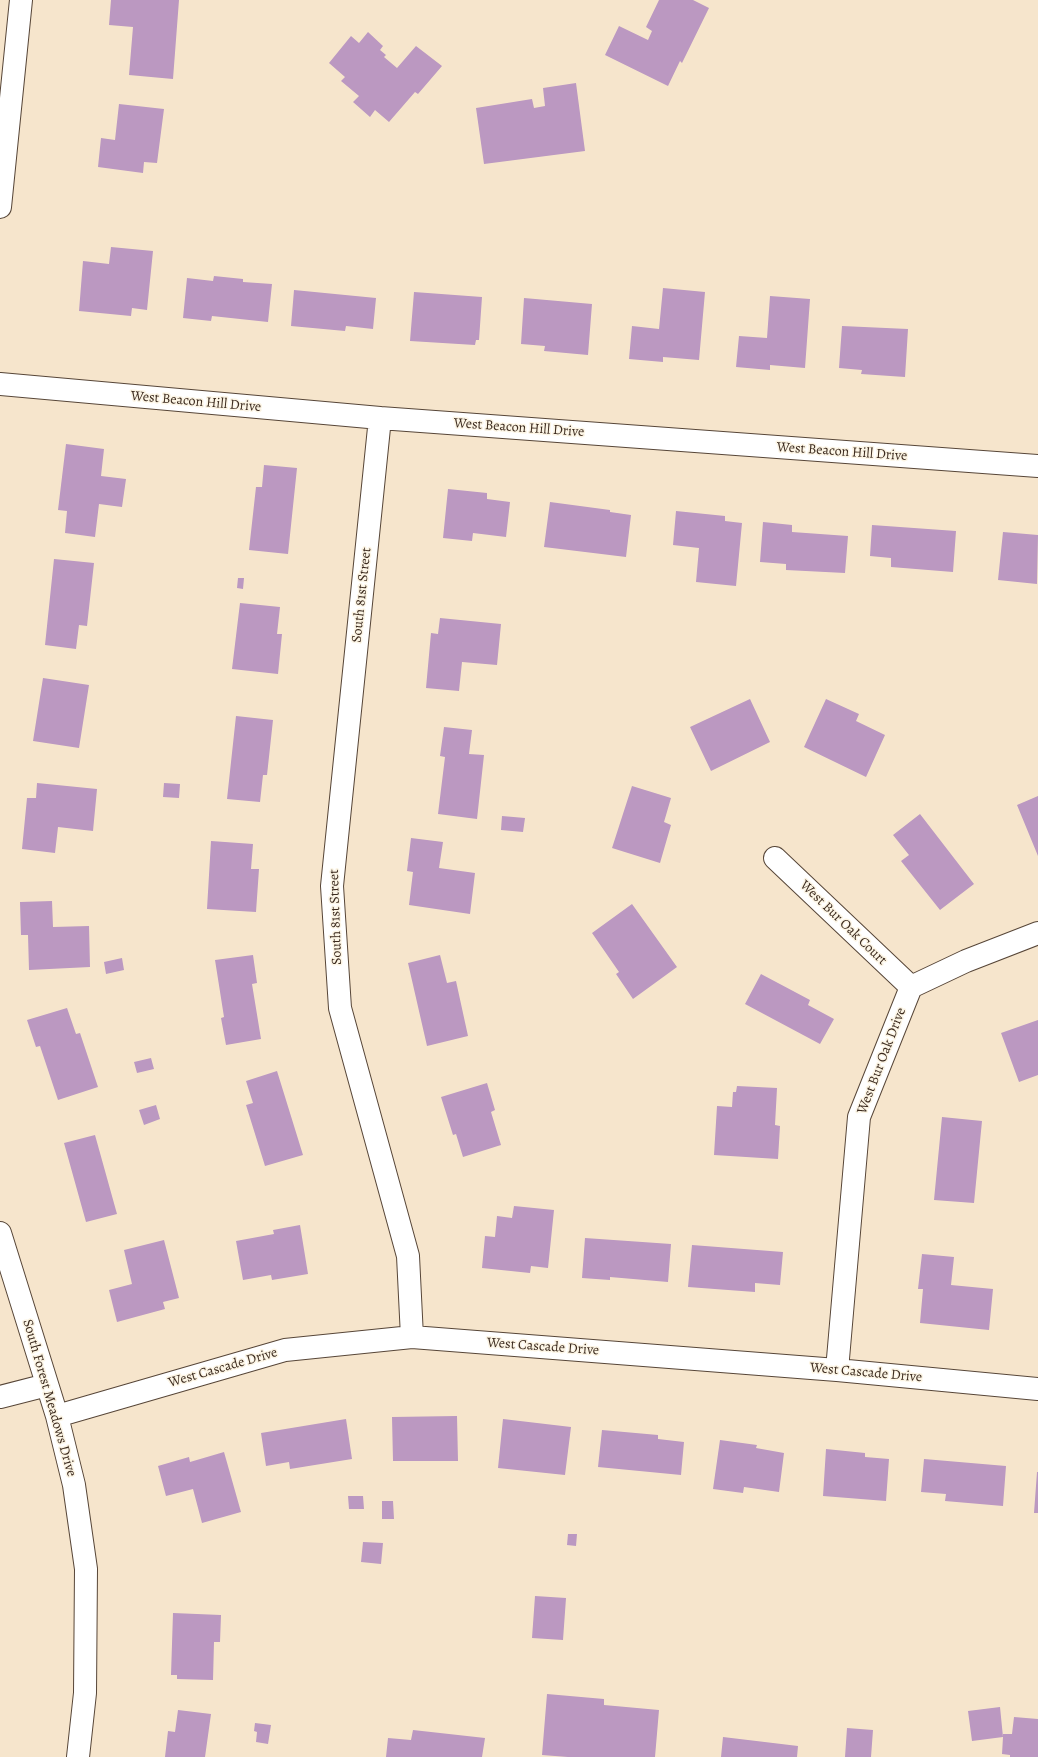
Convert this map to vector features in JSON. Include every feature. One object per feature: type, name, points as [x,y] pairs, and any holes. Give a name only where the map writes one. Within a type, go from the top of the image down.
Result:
[{"type":"street","points":[[0,207],[21,0]]},
{"type":"street","name":"West Beacon Hill Drive","points":[[0,384],[380,418],[1038,466]]},
{"type":"street","name":"South 81st Street","points":[[380,418],[332,886],[340,1008],[408,1256],[412,1337]]},
{"type":"street","name":"West Bur Oak Court","points":[[775,858],[910,987]]},
{"type":"street","points":[[910,987],[966,962],[1038,933]]},
{"type":"street","name":"West Bur Oak Drive","points":[[837,1370],[859,1117],[910,987]]},
{"type":"street","name":"South Forest Meadows Drive","points":[[0,1234],[57,1416],[74,1485],[86,1569],[85,1693],[78,1757]]},
{"type":"street","name":"West Cascade Drive","points":[[57,1416],[285,1350],[412,1337],[837,1370],[1038,1389]]},
{"type":"street","points":[[0,1396],[47,1385]]},
{"type":"building","points":[[111,0],[179,0],[173,79],[129,75],[133,27],[109,25]]},
{"type":"building","points":[[659,0],[693,0],[709,8],[682,63],[680,61],[668,86],[605,55],[619,26],[648,40],[652,31],[646,27]]},
{"type":"building","points":[[368,32],[383,46],[380,50],[386,55],[384,57],[397,68],[416,46],[442,66],[418,94],[415,92],[389,122],[375,110],[370,117],[353,102],[359,96],[341,81],[345,77],[329,63],[351,36],[359,43]]},
{"type":"building","points":[[576,83],[585,151],[484,164],[476,108],[532,99],[534,108],[545,106],[543,88]]},
{"type":"building","points":[[119,104],[164,109],[157,163],[144,162],[143,173],[98,167],[101,138],[115,140]]},
{"type":"building","points":[[111,247],[153,251],[147,310],[132,308],[131,316],[79,311],[83,261],[109,264]]},
{"type":"building","points":[[214,276],[243,279],[243,282],[272,284],[268,322],[212,316],[211,321],[183,318],[187,278],[213,281]]},
{"type":"building","points":[[663,288],[705,292],[699,360],[663,357],[663,362],[629,359],[632,326],[659,329]]},
{"type":"building","points":[[294,290],[376,298],[373,329],[346,326],[345,331],[291,326]]},
{"type":"building","points":[[414,292],[482,297],[479,340],[476,340],[475,345],[410,341]]},
{"type":"building","points":[[770,296],[810,299],[805,368],[770,365],[770,370],[736,367],[739,336],[767,338]]},
{"type":"building","points":[[524,298],[592,304],[588,355],[544,351],[545,346],[521,344]]},
{"type":"building","points":[[842,326],[908,329],[905,377],[861,374],[862,370],[839,368]]},
{"type":"building","points":[[66,444],[104,449],[101,476],[126,479],[122,507],[99,504],[95,537],[65,533],[67,511],[58,510]]},
{"type":"building","points":[[264,465],[297,468],[288,554],[249,550],[256,487],[262,487]]},
{"type":"building","points":[[448,489],[487,493],[487,499],[510,502],[506,537],[473,533],[472,541],[443,538]]},
{"type":"building","points":[[550,502],[610,510],[610,512],[631,515],[626,557],[544,547]]},
{"type":"building","points":[[676,511],[725,516],[725,521],[742,523],[736,586],[696,582],[699,548],[673,545]]},
{"type":"building","points":[[763,522],[792,525],[792,532],[848,536],[845,573],[786,570],[786,564],[760,562]]},
{"type":"building","points":[[872,525],[956,531],[953,572],[891,567],[891,558],[870,556]]},
{"type":"building","points":[[1003,532],[1038,535],[1037,584],[998,580]]},
{"type":"building","points":[[54,559],[94,563],[87,626],[79,625],[76,649],[45,645]]},
{"type":"building","points":[[238,578],[244,578],[243,589],[237,588]]},
{"type":"building","points":[[240,603],[280,607],[277,634],[282,634],[278,674],[232,669]]},
{"type":"building","points":[[440,618],[501,624],[497,665],[462,662],[459,691],[426,688],[431,633],[438,634]]},
{"type":"building","points":[[43,678],[89,685],[79,748],[33,741]]},
{"type":"building","points":[[750,699],[770,742],[711,771],[690,727]]},
{"type":"building","points":[[826,699],[859,714],[856,721],[885,735],[866,777],[804,747]]},
{"type":"building","points":[[236,716],[273,720],[267,775],[263,775],[260,802],[227,799]]},
{"type":"building","points":[[444,727],[472,730],[469,754],[484,755],[477,819],[438,814],[445,757],[440,756]]},
{"type":"building","points":[[37,783],[97,789],[93,831],[58,827],[55,853],[22,849],[27,798],[36,798]]},
{"type":"building","points":[[164,783],[180,784],[179,798],[163,797]]},
{"type":"building","points":[[632,786],[671,798],[664,822],[671,825],[660,863],[612,848]]},
{"type":"building","points":[[1038,796],[1038,856],[1017,805]]},
{"type":"building","points":[[920,814],[974,884],[940,910],[901,861],[909,855],[893,835]]},
{"type":"building","points":[[502,816],[525,818],[523,832],[501,830]]},
{"type":"building","points":[[411,838],[443,842],[439,868],[475,873],[470,914],[409,905],[413,872],[407,871]]},
{"type":"building","points":[[211,841],[253,844],[251,869],[259,869],[256,912],[207,909]]},
{"type":"building","points":[[52,901],[53,927],[89,926],[90,967],[29,970],[28,935],[21,935],[20,902]]},
{"type":"building","points":[[632,904],[677,967],[633,999],[616,974],[619,972],[592,933]]},
{"type":"building","points":[[253,955],[257,983],[252,984],[261,1039],[226,1045],[221,1018],[224,1017],[215,960]]},
{"type":"building","points":[[440,955],[447,983],[456,981],[468,1036],[427,1046],[408,963]]},
{"type":"building","points":[[122,958],[124,970],[106,974],[104,962]]},
{"type":"building","points":[[761,974],[810,1000],[808,1005],[834,1019],[820,1044],[745,1004]]},
{"type":"building","points":[[67,1008],[76,1034],[80,1033],[98,1087],[58,1100],[40,1046],[36,1047],[27,1020]]},
{"type":"building","points":[[1038,1020],[1038,1075],[1019,1082],[1001,1033]]},
{"type":"building","points":[[151,1058],[154,1069],[137,1073],[134,1062]]},
{"type":"building","points":[[277,1071],[303,1155],[265,1166],[246,1105],[253,1103],[246,1081]]},
{"type":"building","points":[[487,1083],[495,1110],[491,1112],[501,1145],[463,1157],[456,1134],[453,1135],[441,1097]]},
{"type":"building","points":[[737,1086],[777,1088],[775,1125],[780,1126],[778,1159],[714,1155],[717,1106],[732,1107],[733,1092],[736,1092]]},
{"type":"building","points":[[156,1105],[160,1119],[144,1125],[139,1110]]},
{"type":"building","points":[[942,1117],[982,1121],[974,1203],[934,1200]]},
{"type":"building","points":[[95,1135],[117,1214],[86,1222],[64,1143]]},
{"type":"building","points":[[514,1206],[554,1210],[548,1268],[531,1266],[530,1273],[482,1268],[485,1236],[495,1237],[497,1216],[512,1218]]},
{"type":"building","points":[[300,1225],[308,1274],[272,1280],[271,1275],[243,1280],[236,1241],[274,1234],[273,1230]]},
{"type":"building","points":[[585,1238],[671,1244],[668,1282],[610,1277],[610,1280],[582,1278]]},
{"type":"building","points":[[164,1240],[179,1298],[163,1302],[165,1309],[117,1322],[109,1290],[132,1284],[124,1250]]},
{"type":"building","points":[[692,1245],[783,1252],[780,1285],[755,1283],[755,1292],[688,1287]]},
{"type":"building","points":[[922,1254],[954,1257],[951,1285],[993,1289],[989,1330],[920,1323],[923,1289],[918,1289]]},
{"type":"building","points":[[457,1416],[458,1461],[393,1461],[392,1417]]},
{"type":"building","points":[[346,1419],[352,1459],[290,1469],[289,1462],[266,1466],[261,1433]]},
{"type":"building","points":[[503,1419],[571,1427],[565,1475],[498,1468]]},
{"type":"building","points":[[602,1430],[658,1435],[658,1439],[684,1442],[681,1475],[598,1467]]},
{"type":"building","points":[[720,1440],[757,1445],[756,1448],[784,1453],[779,1492],[744,1487],[743,1493],[713,1489]]},
{"type":"building","points":[[826,1449],[865,1453],[865,1457],[889,1459],[886,1501],[823,1496]]},
{"type":"building","points":[[224,1452],[241,1512],[202,1523],[193,1489],[166,1496],[158,1466],[189,1457],[190,1462]]},
{"type":"building","points":[[924,1459],[1006,1466],[1003,1506],[945,1501],[946,1494],[921,1492]]},
{"type":"building","points":[[1037,1472],[1038,1513],[1034,1513]]},
{"type":"building","points":[[348,1496],[363,1496],[364,1509],[349,1509]]},
{"type":"building","points":[[382,1501],[393,1501],[394,1519],[382,1519]]},
{"type":"building","points":[[568,1534],[577,1534],[576,1546],[567,1545]]},
{"type":"building","points":[[363,1542],[383,1543],[381,1564],[361,1562]]},
{"type":"building","points":[[535,1596],[566,1598],[563,1640],[532,1638]]},
{"type":"building","points":[[173,1613],[221,1615],[220,1642],[214,1642],[213,1680],[177,1679],[177,1675],[171,1675]]},
{"type":"building","points":[[547,1694],[604,1699],[604,1705],[659,1710],[655,1757],[568,1757],[542,1755]]},
{"type":"building","points":[[1000,1707],[1003,1737],[972,1741],[968,1711]]},
{"type":"building","points":[[178,1710],[211,1714],[205,1757],[165,1757],[168,1731],[175,1732]]},
{"type":"building","points":[[1014,1717],[1038,1719],[1038,1757],[1010,1757],[1010,1755],[1002,1754],[1003,1734],[1012,1734]]},
{"type":"building","points":[[255,1723],[271,1725],[268,1744],[256,1742],[257,1732],[254,1731]]},
{"type":"building","points":[[847,1728],[873,1730],[871,1757],[845,1757]]},
{"type":"building","points":[[413,1730],[485,1738],[482,1757],[386,1757],[388,1738],[411,1740]]},
{"type":"building","points":[[723,1737],[798,1746],[797,1757],[721,1757]]}]
